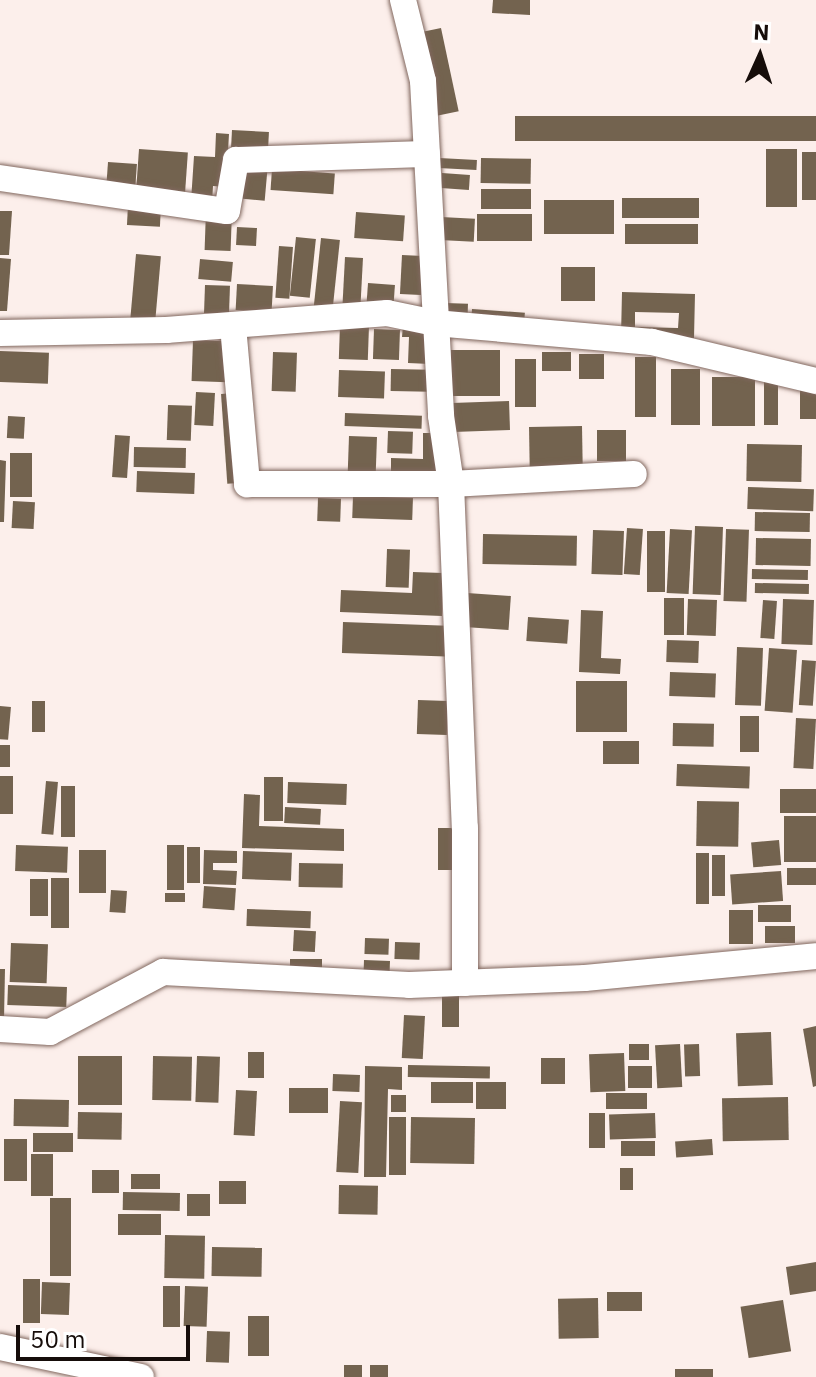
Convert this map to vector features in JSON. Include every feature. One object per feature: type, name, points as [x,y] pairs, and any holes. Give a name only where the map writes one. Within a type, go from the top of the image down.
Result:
[{"type":"street","points":[[403,0],[423,81],[435,323],[451,484],[465,828],[465,983]]},
{"type":"street","points":[[0,178],[227,211],[236,160],[427,154]]},
{"type":"street","points":[[0,333],[233,326],[387,313],[435,323],[652,342],[816,381]]},
{"type":"street","points":[[233,326],[247,484],[451,484],[634,474]]},
{"type":"street","points":[[0,1029],[50,1032],[163,972],[465,983],[816,956]]},
{"type":"street","points":[[0,1347],[141,1377]]},
{"type":"building","points":[[493,0],[530,0],[530,15],[492,13]]},
{"type":"building","points":[[441,28],[459,111],[438,116],[420,32]]},
{"type":"building","points":[[515,116],[816,116],[816,141],[515,141]]},
{"type":"building","points":[[232,130],[269,132],[268,153],[231,151]]},
{"type":"building","points":[[216,133],[229,134],[226,187],[213,186],[212,203],[191,201],[194,156],[215,157]]},
{"type":"building","points":[[139,149],[188,152],[185,194],[136,191]]},
{"type":"building","points":[[766,149],[797,149],[797,207],[766,207]]},
{"type":"building","points":[[802,152],[816,152],[816,200],[802,200]]},
{"type":"building","points":[[439,158],[477,160],[476,170],[438,168]]},
{"type":"building","points":[[481,158],[531,159],[531,184],[481,183]]},
{"type":"building","points":[[108,162],[137,164],[135,187],[106,185]]},
{"type":"building","points":[[246,162],[268,164],[265,201],[243,199]]},
{"type":"building","points":[[272,169],[335,173],[333,194],[271,190]]},
{"type":"building","points":[[442,173],[470,175],[469,190],[441,188]]},
{"type":"building","points":[[481,189],[531,189],[531,209],[481,209]]},
{"type":"building","points":[[622,198],[699,198],[699,218],[622,218]]},
{"type":"building","points":[[544,200],[614,200],[614,234],[544,234]]},
{"type":"building","points":[[128,205],[161,207],[160,227],[127,225]]},
{"type":"building","points":[[206,210],[232,211],[231,251],[205,250]]},
{"type":"building","points":[[0,211],[12,211],[9,255],[0,255]]},
{"type":"building","points":[[356,212],[405,215],[403,241],[354,238]]},
{"type":"building","points":[[477,214],[532,214],[532,241],[477,241]]},
{"type":"building","points":[[441,217],[475,219],[474,242],[440,240]]},
{"type":"building","points":[[625,224],[698,224],[698,244],[625,244]]},
{"type":"building","points":[[237,227],[257,228],[256,246],[236,245]]},
{"type":"building","points":[[296,237],[316,239],[310,298],[290,296]]},
{"type":"building","points":[[321,238],[340,240],[333,310],[314,308]]},
{"type":"building","points":[[279,246],[293,247],[289,299],[275,298]]},
{"type":"building","points":[[136,254],[161,256],[155,324],[130,322]]},
{"type":"building","points":[[402,255],[423,256],[421,295],[400,294]]},
{"type":"building","points":[[345,257],[363,258],[361,304],[343,303]]},
{"type":"building","points":[[0,258],[11,259],[7,311],[0,311]]},
{"type":"building","points":[[200,259],[233,262],[231,282],[198,279]]},
{"type":"building","points":[[561,267],[595,267],[595,301],[561,301]]},
{"type":"building","points":[[368,283],[395,285],[393,309],[366,307]]},
{"type":"building","points":[[237,284],[273,286],[272,312],[236,310]]},
{"type":"building","points":[[205,285],[230,286],[229,314],[204,313]]},
{"type":"building","points":[[622,292],[695,294],[694,338],[621,336]],"holes":[[[635,312],[679,313],[678,328],[635,327]]]},
{"type":"building","points":[[445,303],[468,304],[467,321],[444,320]]},
{"type":"building","points":[[472,309],[525,313],[524,329],[471,325]]},
{"type":"building","points":[[340,325],[369,326],[368,360],[339,359]]},
{"type":"building","points":[[403,325],[431,325],[430,364],[408,363],[409,337],[402,337]]},
{"type":"building","points":[[374,329],[400,330],[399,360],[373,359]]},
{"type":"building","points":[[193,340],[229,341],[228,382],[192,381]]},
{"type":"building","points":[[451,350],[500,350],[500,396],[451,396]]},
{"type":"building","points":[[0,351],[49,353],[48,384],[0,382]]},
{"type":"building","points":[[273,352],[297,353],[296,392],[272,391]]},
{"type":"building","points":[[542,352],[571,352],[571,371],[542,371]]},
{"type":"building","points":[[579,354],[604,354],[604,379],[579,379]]},
{"type":"building","points":[[635,357],[656,357],[656,417],[635,417]]},
{"type":"building","points":[[515,359],[536,359],[536,407],[515,407]]},
{"type":"building","points":[[391,369],[430,370],[430,392],[391,391]]},
{"type":"building","points":[[671,369],[700,369],[700,425],[671,425]]},
{"type":"building","points":[[339,370],[385,372],[384,399],[338,397]]},
{"type":"building","points":[[712,377],[755,377],[755,426],[712,426]]},
{"type":"building","points":[[764,382],[778,382],[778,425],[764,425]]},
{"type":"building","points":[[800,385],[816,385],[816,419],[800,419]]},
{"type":"building","points":[[196,392],[215,393],[213,426],[194,425]]},
{"type":"building","points":[[235,393],[241,483],[227,484],[221,394]]},
{"type":"building","points":[[509,401],[510,430],[453,432],[452,403]]},
{"type":"building","points":[[168,405],[192,406],[191,441],[167,440]]},
{"type":"building","points":[[345,413],[422,416],[421,429],[345,426]]},
{"type":"building","points":[[8,416],[25,417],[24,439],[7,438]]},
{"type":"building","points":[[582,426],[583,472],[530,473],[529,427]]},
{"type":"building","points":[[597,430],[626,430],[626,461],[597,461]]},
{"type":"building","points":[[388,431],[413,432],[412,454],[387,453]]},
{"type":"building","points":[[423,433],[439,433],[437,478],[391,477],[391,458],[423,459]]},
{"type":"building","points":[[115,435],[130,436],[127,478],[112,477]]},
{"type":"building","points":[[349,436],[377,437],[376,479],[348,478]]},
{"type":"building","points":[[747,444],[802,445],[801,482],[746,481]]},
{"type":"building","points":[[134,447],[186,448],[186,468],[134,467]]},
{"type":"building","points":[[10,453],[32,453],[32,497],[10,497]]},
{"type":"building","points":[[0,460],[6,461],[4,522],[0,522]]},
{"type":"building","points":[[137,471],[195,473],[194,494],[136,492]]},
{"type":"building","points":[[748,487],[814,489],[813,511],[747,509]]},
{"type":"building","points":[[353,496],[413,498],[412,520],[352,518]]},
{"type":"building","points":[[318,498],[341,499],[340,522],[317,521]]},
{"type":"building","points":[[13,501],[35,502],[34,529],[12,528]]},
{"type":"building","points":[[755,512],[810,513],[810,532],[755,531]]},
{"type":"building","points":[[695,526],[723,527],[721,595],[693,594]]},
{"type":"building","points":[[627,528],[643,529],[640,575],[624,574]]},
{"type":"building","points":[[670,529],[692,530],[689,594],[667,593]]},
{"type":"building","points":[[726,529],[749,530],[746,602],[723,601]]},
{"type":"building","points":[[593,530],[624,531],[622,575],[591,574]]},
{"type":"building","points":[[647,531],[665,531],[665,592],[647,592]]},
{"type":"building","points":[[483,534],[577,536],[576,566],[482,564]]},
{"type":"building","points":[[756,538],[811,539],[811,566],[756,565]]},
{"type":"building","points":[[387,549],[410,550],[409,588],[386,587]]},
{"type":"building","points":[[752,569],[808,570],[808,580],[752,579]]},
{"type":"building","points":[[413,572],[443,573],[442,616],[340,612],[341,590],[412,593]]},
{"type":"building","points":[[755,583],[809,584],[809,594],[755,593]]},
{"type":"building","points":[[467,593],[511,596],[509,630],[465,627]]},
{"type":"building","points":[[664,598],[684,598],[684,635],[664,635]]},
{"type":"building","points":[[688,599],[717,600],[716,636],[687,635]]},
{"type":"building","points":[[783,599],[814,600],[812,645],[781,644]]},
{"type":"building","points":[[763,600],[777,601],[774,639],[760,638]]},
{"type":"building","points":[[581,610],[603,611],[601,658],[621,659],[620,674],[579,672]]},
{"type":"building","points":[[528,617],[569,620],[567,644],[526,641]]},
{"type":"building","points":[[343,622],[447,626],[446,657],[342,653]]},
{"type":"building","points":[[667,640],[699,641],[698,663],[666,662]]},
{"type":"building","points":[[737,647],[763,648],[761,706],[735,705]]},
{"type":"building","points":[[769,648],[797,650],[793,713],[765,711]]},
{"type":"building","points":[[802,660],[816,661],[813,706],[799,705]]},
{"type":"building","points":[[670,672],[716,674],[715,698],[669,696]]},
{"type":"building","points":[[576,681],[627,681],[627,732],[576,732]]},
{"type":"building","points":[[418,700],[448,701],[447,735],[417,734]]},
{"type":"building","points":[[32,701],[45,701],[45,732],[32,732]]},
{"type":"building","points":[[0,706],[11,707],[8,740],[0,739]]},
{"type":"building","points":[[740,716],[759,716],[759,752],[740,752]]},
{"type":"building","points":[[796,718],[816,719],[813,769],[793,768]]},
{"type":"building","points":[[673,723],[714,724],[714,747],[673,746]]},
{"type":"building","points":[[603,741],[639,741],[639,764],[603,764]]},
{"type":"building","points":[[0,745],[10,745],[10,767],[0,767]]},
{"type":"building","points":[[677,764],[750,767],[749,789],[676,786]]},
{"type":"building","points":[[0,776],[13,776],[13,814],[0,814]]},
{"type":"building","points":[[264,777],[283,777],[283,821],[264,821]]},
{"type":"building","points":[[46,781],[58,782],[53,835],[41,834]]},
{"type":"building","points":[[288,782],[347,784],[346,805],[287,803]]},
{"type":"building","points":[[61,786],[75,786],[75,837],[61,837]]},
{"type":"building","points":[[780,789],[816,789],[816,813],[780,813]]},
{"type":"building","points":[[244,794],[260,795],[259,826],[344,829],[344,851],[242,848]]},
{"type":"building","points":[[697,801],[739,802],[738,847],[696,846]]},
{"type":"building","points":[[285,807],[321,809],[320,825],[284,823]]},
{"type":"building","points":[[784,816],[816,816],[816,862],[784,862]]},
{"type":"building","points":[[438,828],[457,828],[457,870],[438,870]]},
{"type":"building","points":[[779,840],[781,865],[753,867],[751,842]]},
{"type":"building","points":[[16,845],[68,847],[67,873],[15,871]]},
{"type":"building","points":[[167,845],[184,845],[184,890],[167,890]]},
{"type":"building","points":[[187,847],[200,847],[200,883],[187,883]]},
{"type":"building","points":[[79,850],[106,850],[106,893],[79,893]]},
{"type":"building","points":[[204,850],[237,851],[237,863],[213,863],[213,870],[237,871],[236,885],[203,884]]},
{"type":"building","points":[[243,851],[292,853],[291,881],[242,879]]},
{"type":"building","points":[[696,853],[709,853],[709,904],[696,904]]},
{"type":"building","points":[[712,855],[725,855],[725,896],[712,896]]},
{"type":"building","points":[[299,863],[343,864],[343,888],[299,887]]},
{"type":"building","points":[[787,868],[816,868],[816,885],[787,885]]},
{"type":"building","points":[[781,871],[783,901],[732,904],[730,875]]},
{"type":"building","points":[[51,878],[69,878],[69,928],[51,928]]},
{"type":"building","points":[[30,879],[48,879],[48,916],[30,916]]},
{"type":"building","points":[[204,886],[236,888],[234,910],[202,908]]},
{"type":"building","points":[[111,890],[127,891],[125,913],[109,912]]},
{"type":"building","points":[[165,893],[185,893],[185,902],[165,902]]},
{"type":"building","points":[[758,905],[791,905],[791,922],[758,922]]},
{"type":"building","points":[[247,909],[311,911],[310,928],[246,926]]},
{"type":"building","points":[[729,910],[753,910],[753,944],[729,944]]},
{"type":"building","points":[[765,926],[795,926],[795,943],[765,943]]},
{"type":"building","points":[[294,930],[316,931],[315,952],[293,951]]},
{"type":"building","points":[[365,938],[389,939],[388,955],[364,954]]},
{"type":"building","points":[[395,942],[420,943],[419,960],[394,959]]},
{"type":"building","points":[[11,943],[48,944],[47,983],[10,982]]},
{"type":"building","points":[[290,959],[322,959],[322,975],[290,975]]},
{"type":"building","points":[[364,960],[390,961],[389,975],[364,974]]},
{"type":"building","points":[[0,969],[5,969],[4,1019],[0,1019]]},
{"type":"building","points":[[8,985],[67,987],[66,1007],[7,1005]]},
{"type":"building","points":[[442,992],[459,992],[459,1027],[442,1027]]},
{"type":"building","points":[[404,1015],[425,1016],[423,1059],[402,1058]]},
{"type":"building","points":[[816,1026],[816,1086],[813,1087],[803,1029]]},
{"type":"building","points":[[771,1032],[773,1085],[738,1086],[736,1033]]},
{"type":"building","points":[[629,1044],[649,1044],[649,1060],[629,1060]]},
{"type":"building","points":[[680,1044],[682,1087],[657,1088],[655,1045]]},
{"type":"building","points":[[699,1044],[700,1076],[685,1077],[684,1045]]},
{"type":"building","points":[[248,1052],[264,1052],[264,1078],[248,1078]]},
{"type":"building","points":[[624,1053],[625,1091],[590,1092],[589,1054]]},
{"type":"building","points":[[78,1056],[122,1056],[122,1105],[78,1105]]},
{"type":"building","points":[[153,1056],[192,1057],[191,1101],[152,1100]]},
{"type":"building","points":[[197,1056],[220,1057],[218,1103],[195,1102]]},
{"type":"building","points":[[541,1058],[565,1058],[565,1084],[541,1084]]},
{"type":"building","points":[[408,1065],[490,1066],[490,1078],[408,1077]]},
{"type":"building","points":[[365,1066],[402,1067],[402,1090],[388,1089],[386,1177],[364,1177]]},
{"type":"building","points":[[628,1066],[652,1066],[652,1088],[628,1088]]},
{"type":"building","points":[[333,1074],[360,1075],[359,1092],[332,1091]]},
{"type":"building","points":[[431,1082],[473,1082],[473,1103],[431,1103]]},
{"type":"building","points":[[476,1082],[506,1082],[506,1109],[476,1109]]},
{"type":"building","points":[[289,1088],[328,1088],[328,1113],[289,1113]]},
{"type":"building","points":[[236,1090],[257,1091],[255,1136],[234,1135]]},
{"type":"building","points":[[606,1093],[647,1093],[647,1109],[606,1109]]},
{"type":"building","points":[[391,1095],[406,1095],[406,1112],[391,1112]]},
{"type":"building","points":[[788,1097],[789,1140],[723,1141],[722,1098]]},
{"type":"building","points":[[14,1099],[69,1100],[69,1127],[14,1126]]},
{"type":"building","points":[[340,1101],[362,1102],[358,1173],[336,1172]]},
{"type":"building","points":[[78,1112],[122,1113],[122,1140],[78,1139]]},
{"type":"building","points":[[589,1113],[605,1113],[605,1148],[589,1148]]},
{"type":"building","points":[[655,1113],[656,1138],[610,1140],[609,1115]]},
{"type":"building","points":[[389,1117],[406,1117],[406,1175],[389,1175]]},
{"type":"building","points":[[411,1117],[475,1118],[474,1164],[410,1163]]},
{"type":"building","points":[[33,1133],[73,1133],[73,1152],[33,1152]]},
{"type":"building","points":[[4,1139],[27,1139],[27,1181],[4,1181]]},
{"type":"building","points":[[712,1139],[713,1155],[676,1158],[675,1142]]},
{"type":"building","points":[[621,1141],[655,1141],[655,1156],[621,1156]]},
{"type":"building","points":[[31,1154],[53,1154],[53,1196],[31,1196]]},
{"type":"building","points":[[620,1168],[633,1168],[633,1190],[620,1190]]},
{"type":"building","points":[[92,1170],[119,1170],[119,1193],[92,1193]]},
{"type":"building","points":[[131,1174],[160,1174],[160,1189],[131,1189]]},
{"type":"building","points":[[219,1181],[246,1181],[246,1204],[219,1204]]},
{"type":"building","points":[[339,1185],[378,1186],[377,1215],[338,1214]]},
{"type":"building","points":[[123,1192],[180,1193],[180,1211],[123,1210]]},
{"type":"building","points":[[187,1194],[210,1194],[210,1216],[187,1216]]},
{"type":"building","points":[[50,1198],[71,1198],[71,1276],[50,1276]]},
{"type":"building","points":[[118,1214],[161,1214],[161,1235],[118,1235]]},
{"type":"building","points":[[165,1235],[205,1236],[204,1279],[164,1278]]},
{"type":"building","points":[[212,1247],[262,1248],[261,1277],[211,1276]]},
{"type":"building","points":[[816,1262],[816,1291],[790,1295],[786,1267]]},
{"type":"building","points":[[23,1279],[40,1279],[40,1323],[23,1323]]},
{"type":"building","points":[[42,1282],[70,1283],[69,1315],[41,1314]]},
{"type":"building","points":[[163,1286],[180,1286],[180,1327],[163,1327]]},
{"type":"building","points":[[185,1286],[208,1287],[207,1327],[184,1326]]},
{"type":"building","points":[[607,1292],[642,1292],[642,1311],[607,1311]]},
{"type":"building","points":[[598,1298],[599,1338],[559,1339],[558,1299]]},
{"type":"building","points":[[783,1300],[791,1351],[749,1358],[741,1307]]},
{"type":"building","points":[[248,1316],[269,1316],[269,1356],[248,1356]]},
{"type":"building","points":[[207,1331],[230,1332],[229,1363],[206,1362]]},
{"type":"building","points":[[344,1365],[362,1365],[362,1377],[344,1377]]},
{"type":"building","points":[[370,1365],[388,1365],[388,1377],[370,1377]]},
{"type":"building","points":[[675,1369],[713,1369],[713,1377],[675,1377]]}]
